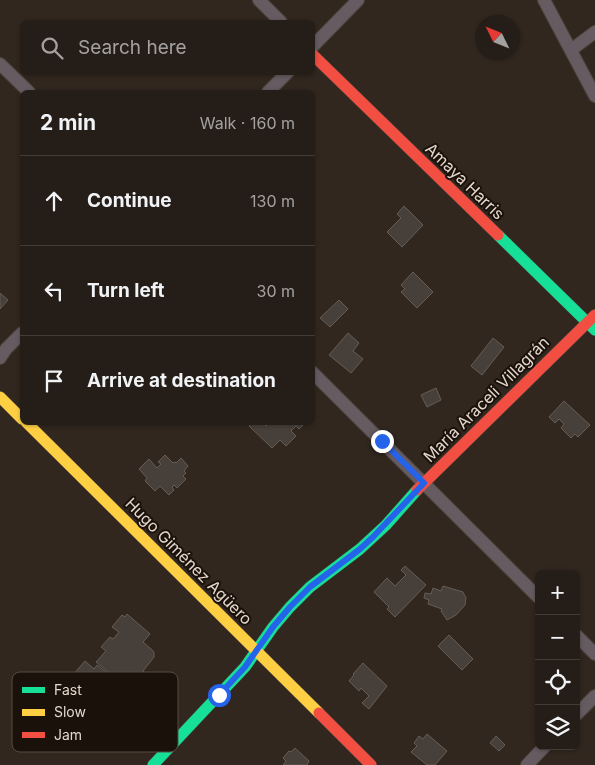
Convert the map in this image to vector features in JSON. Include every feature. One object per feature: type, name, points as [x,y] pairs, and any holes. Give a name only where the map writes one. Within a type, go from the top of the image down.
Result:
[{"type":"street","points":[[259,0],[279,20]]},
{"type":"street","points":[[315,44],[358,0]]},
{"type":"street","points":[[544,0],[595,96]]},
{"type":"street","points":[[571,50],[595,32]]},
{"type":"street","name":"Amaya Harris","points":[[315,57],[592,323]]},
{"type":"street","points":[[0,64],[27,90]]},
{"type":"street","points":[[270,90],[285,75]]},
{"type":"street","name":"María Araceli Villagrán","points":[[178,738],[245,667],[273,627],[303,594],[360,549],[386,525],[424,483],[592,323]]},
{"type":"street","points":[[0,358],[20,335]]},
{"type":"street","points":[[315,375],[535,594]]},
{"type":"street","points":[[0,396],[20,417]]},
{"type":"street","name":"Hugo Giménez Agüero","points":[[29,425],[371,765]]},
{"type":"street","points":[[580,640],[595,654]]},
{"type":"street","points":[[580,711],[595,696]]},
{"type":"street","points":[[527,765],[541,750]]},
{"type":"street","name":"María Araceli Villagrán","points":[[153,765],[165,752]]},
{"type":"building","points":[[404,206],[423,225],[402,247],[387,232],[401,218],[397,214]]},
{"type":"building","points":[[413,272],[433,292],[417,308],[401,292],[405,289],[401,285]]},
{"type":"building","points":[[0,293],[8,300],[0,309]]},
{"type":"building","points":[[339,300],[348,309],[330,327],[320,318]]},
{"type":"building","points":[[348,333],[359,343],[353,351],[363,359],[351,373],[329,355]]},
{"type":"building","points":[[493,338],[504,347],[482,375],[471,366]]},
{"type":"building","points":[[436,388],[441,400],[427,407],[421,395]]},
{"type":"building","points":[[564,401],[590,425],[578,437],[575,434],[571,438],[561,428],[564,424],[559,419],[555,423],[549,417]]},
{"type":"building","points":[[303,425],[299,429],[296,426],[291,431],[296,436],[286,446],[280,440],[272,448],[249,426]]},
{"type":"building","points":[[165,455],[173,463],[176,463],[181,458],[188,466],[183,476],[186,479],[177,488],[174,485],[172,487],[174,490],[169,495],[160,486],[155,491],[145,481],[147,478],[139,469],[149,459],[157,468],[161,464],[158,462]]},
{"type":"building","points":[[405,566],[426,585],[395,617],[387,609],[389,607],[374,592],[387,578],[395,586],[406,575],[401,570]]},
{"type":"building","points":[[443,586],[463,592],[466,598],[465,605],[456,615],[447,620],[441,611],[442,609],[428,604],[429,600],[424,598],[425,593],[431,594],[433,588],[441,591]]},
{"type":"building","points":[[127,614],[150,634],[143,642],[154,652],[154,657],[143,671],[144,672],[108,672],[96,662],[106,651],[101,647],[110,637],[113,639],[119,632],[112,627],[122,615],[125,617]]},
{"type":"building","points":[[449,635],[473,659],[462,670],[438,646]]},
{"type":"building","points":[[85,661],[94,669],[97,665],[106,672],[75,672]]},
{"type":"building","points":[[363,663],[387,686],[369,709],[362,703],[369,696],[361,688],[359,691],[349,681]]},
{"type":"building","points":[[427,734],[447,751],[435,765],[427,765],[411,752],[417,746],[414,743],[419,736],[423,739]]},
{"type":"building","points":[[496,736],[505,745],[499,751],[490,743]]},
{"type":"building","points":[[295,748],[309,761],[307,765],[283,765],[286,761],[283,758],[289,751],[291,752]]},
{"type":"traffic: fast","points":[[498,235],[595,330]]},
{"type":"traffic: fast","points":[[178,738],[245,667],[273,627],[290,607],[310,587],[360,549],[386,525],[417,490]]},
{"type":"traffic: fast","points":[[153,765],[165,752]]},
{"type":"traffic: slow","points":[[0,397],[20,417]]},
{"type":"traffic: slow","points":[[29,425],[319,713]]},
{"type":"traffic: jam","points":[[315,57],[498,235]]},
{"type":"traffic: jam","points":[[417,490],[595,315]]},
{"type":"traffic: jam","points":[[319,713],[371,765]]},
{"type":"route","points":[[219,695],[245,667],[273,627],[290,607],[310,587],[360,549],[386,525],[424,483],[382,441]]}]
